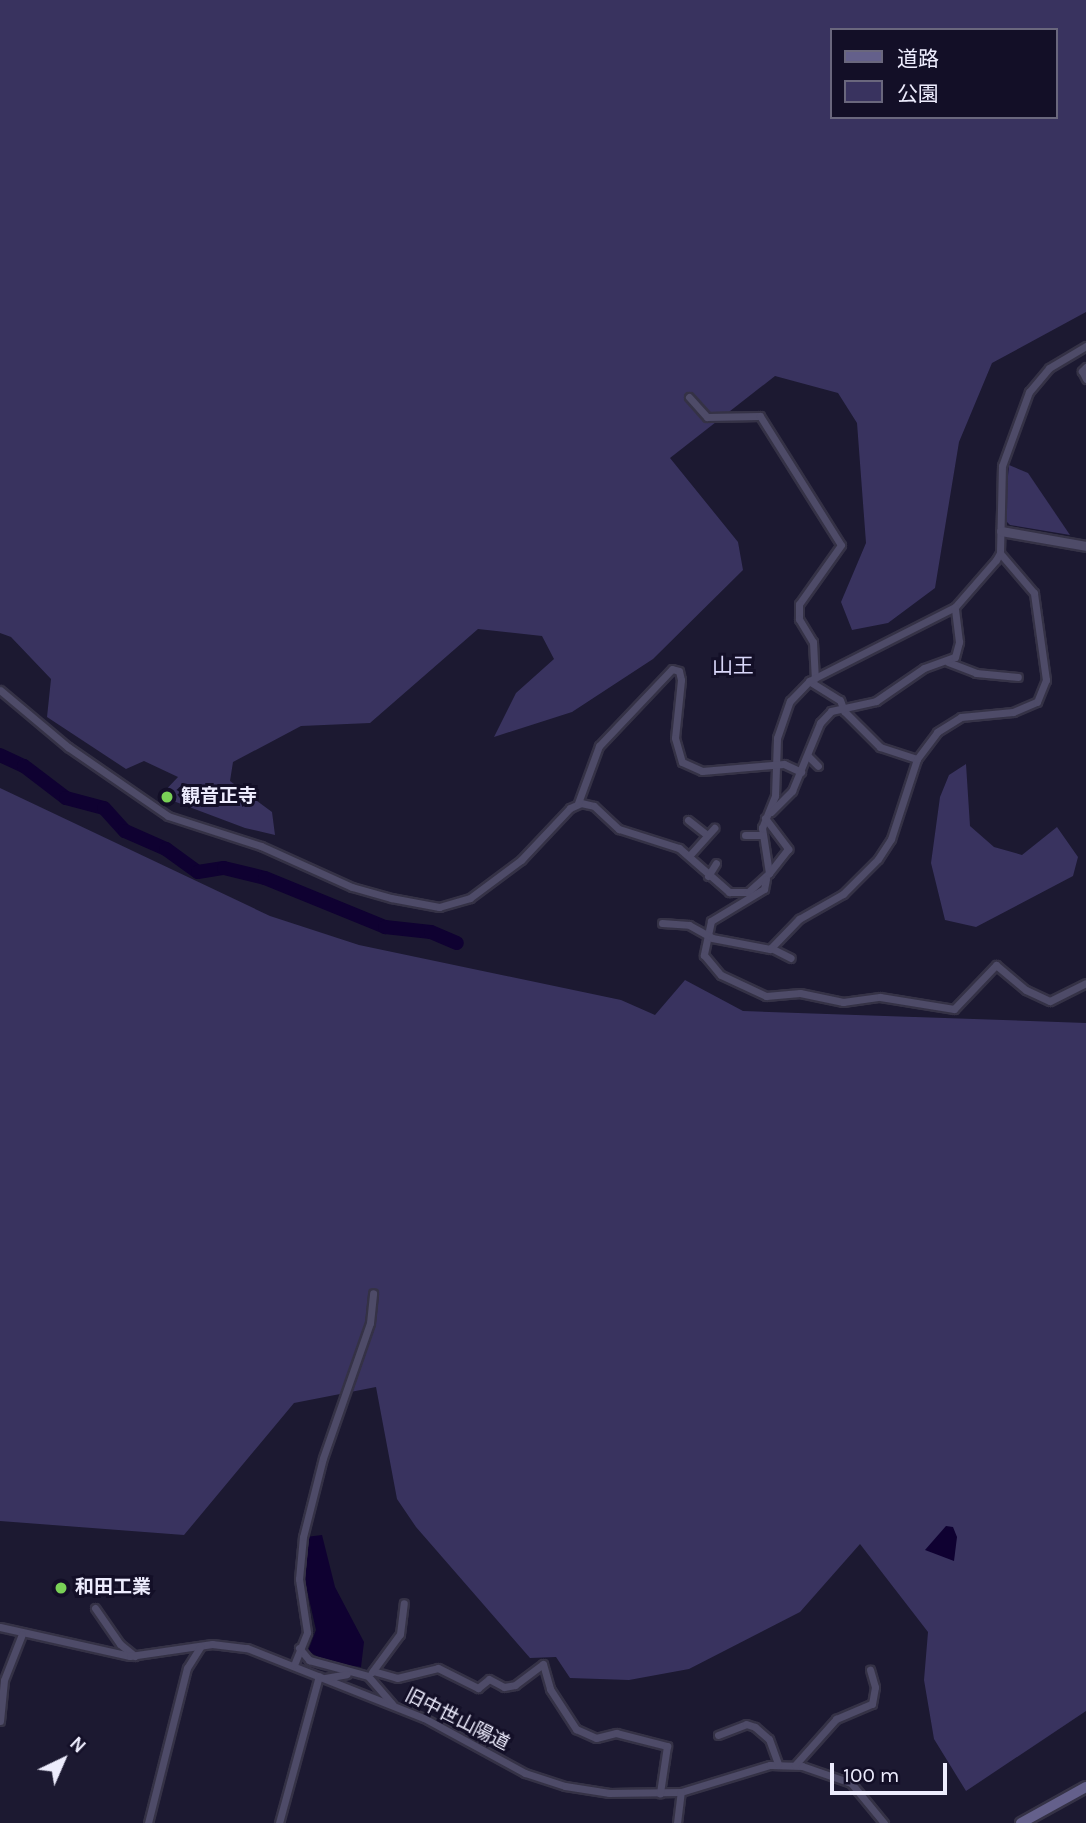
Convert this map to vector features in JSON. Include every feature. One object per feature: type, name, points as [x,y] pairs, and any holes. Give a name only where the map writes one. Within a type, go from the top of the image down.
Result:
[{"type":"main road","points":[[1021,1823],[1086,1787]]},
{"type":"street","points":[[1086,346],[1049,368],[1029,392],[1002,466],[1000,553],[955,607],[812,680],[794,694],[783,718],[775,796],[766,816],[762,835],[767,876],[764,889],[711,921],[705,935],[705,959],[713,970],[766,996],[800,993],[843,1002],[880,997],[954,1009],[996,965],[1027,990],[1050,1000],[1086,984]]},
{"type":"street","points":[[1086,367],[1082,371],[1086,379]]},
{"type":"street","points":[[689,397],[707,417],[760,416],[841,545],[799,604],[799,619],[813,642],[812,680]]},
{"type":"street","points":[[1001,531],[1086,546]]},
{"type":"street","points":[[662,923],[689,925],[705,935],[764,950],[771,948],[799,919],[842,894],[878,859],[891,839],[918,758],[950,722],[1028,708],[1044,690],[1034,593],[1000,553]]},
{"type":"street","points":[[948,662],[958,650],[955,607]]},
{"type":"street","points":[[766,816],[792,791],[820,723],[831,711],[876,701],[924,668],[948,662],[976,673],[1018,677]]},
{"type":"street","points":[[0,690],[68,747],[169,816],[261,846],[352,887],[427,905],[453,905],[492,883],[578,803],[599,746],[672,668],[679,671],[681,680],[675,738],[682,762],[702,771],[736,765],[777,767],[784,764],[801,772]]},
{"type":"street","points":[[812,680],[844,707],[880,747],[918,758]]},
{"type":"street","points":[[808,756],[818,766]]},
{"type":"street","points":[[578,803],[594,806],[620,829],[689,856],[708,876],[729,892],[739,894],[756,889],[788,849],[766,816]]},
{"type":"street","points":[[688,820],[706,835]]},
{"type":"street","points":[[689,856],[714,828]]},
{"type":"street","points":[[745,835],[762,835]]},
{"type":"street","points":[[708,876],[716,863]]},
{"type":"street","points":[[771,948],[791,958]]},
{"type":"street","points":[[294,1665],[307,1632],[299,1579],[303,1537],[323,1458],[370,1323],[373,1293]]},
{"type":"street","points":[[371,1674],[400,1634],[404,1603]]},
{"type":"street","points":[[95,1608],[120,1644],[136,1657]]},
{"type":"street","name":"旧中世山陽道","points":[[0,1627],[136,1657],[200,1647],[247,1648],[392,1704],[543,1781],[609,1793],[681,1792],[778,1764],[795,1765],[851,1783],[884,1823]]},
{"type":"street","points":[[0,1721],[4,1680],[22,1634]]},
{"type":"street","points":[[148,1823],[187,1668],[200,1647]]},
{"type":"street","points":[[299,1648],[309,1660],[353,1673]]},
{"type":"street","points":[[279,1823],[322,1677],[353,1673],[397,1678],[439,1668],[478,1688],[489,1679],[504,1687],[515,1685],[543,1664],[550,1689],[576,1730],[596,1738],[616,1733],[667,1746],[660,1793]]},
{"type":"street","points":[[795,1765],[836,1720],[872,1704],[875,1687],[870,1670]]},
{"type":"street","points":[[371,1674],[392,1704]]},
{"type":"street","points":[[718,1735],[746,1724],[755,1727],[769,1740],[778,1764]]},
{"type":"street","points":[[677,1823],[681,1792]]},
{"type":"green space","points":[[0,0],[1086,0],[1086,312],[992,363],[959,442],[935,588],[888,623],[852,630],[841,602],[866,543],[857,423],[838,393],[775,376],[670,458],[738,542],[743,570],[653,659],[572,712],[494,737],[516,693],[554,659],[542,636],[478,629],[370,723],[301,726],[233,762],[230,781],[272,812],[275,835],[245,828],[160,796],[178,777],[144,761],[126,769],[47,717],[51,679],[11,637],[0,633]]},
{"type":"green space","points":[[1009,465],[1028,473],[1070,535],[1010,525],[1004,519]]},
{"type":"green space","points":[[966,764],[970,826],[994,847],[1022,855],[1057,827],[1078,857],[1073,876],[976,927],[945,920],[931,863],[940,797],[949,775]]},
{"type":"green space","points":[[0,788],[270,916],[359,945],[621,1000],[655,1015],[685,980],[743,1011],[1086,1023],[1086,1711],[966,1791],[934,1739],[924,1680],[928,1632],[860,1544],[800,1612],[689,1669],[629,1680],[570,1678],[556,1657],[530,1658],[416,1527],[397,1499],[376,1387],[294,1403],[184,1535],[0,1521]]},
{"type":"shaded area","points":[[946,1526],[953,1527],[957,1537],[954,1561],[925,1550]]},
{"type":"shaded area","points":[[322,1535],[335,1587],[364,1642],[361,1667],[327,1662],[308,1651],[316,1630],[305,1581],[304,1551],[306,1537]]},
{"type":"waterway","points":[[0,755],[24,766],[66,798],[104,808],[125,831],[166,849],[198,872],[224,868],[265,878],[385,927],[431,932],[457,943]]},
{"type":"place","name":"観音正寺","points":[[167,797]]},
{"type":"place","name":"和田工業","points":[[61,1588]]},
{"type":"district","name":"山王","points":[[733,666]]}]
